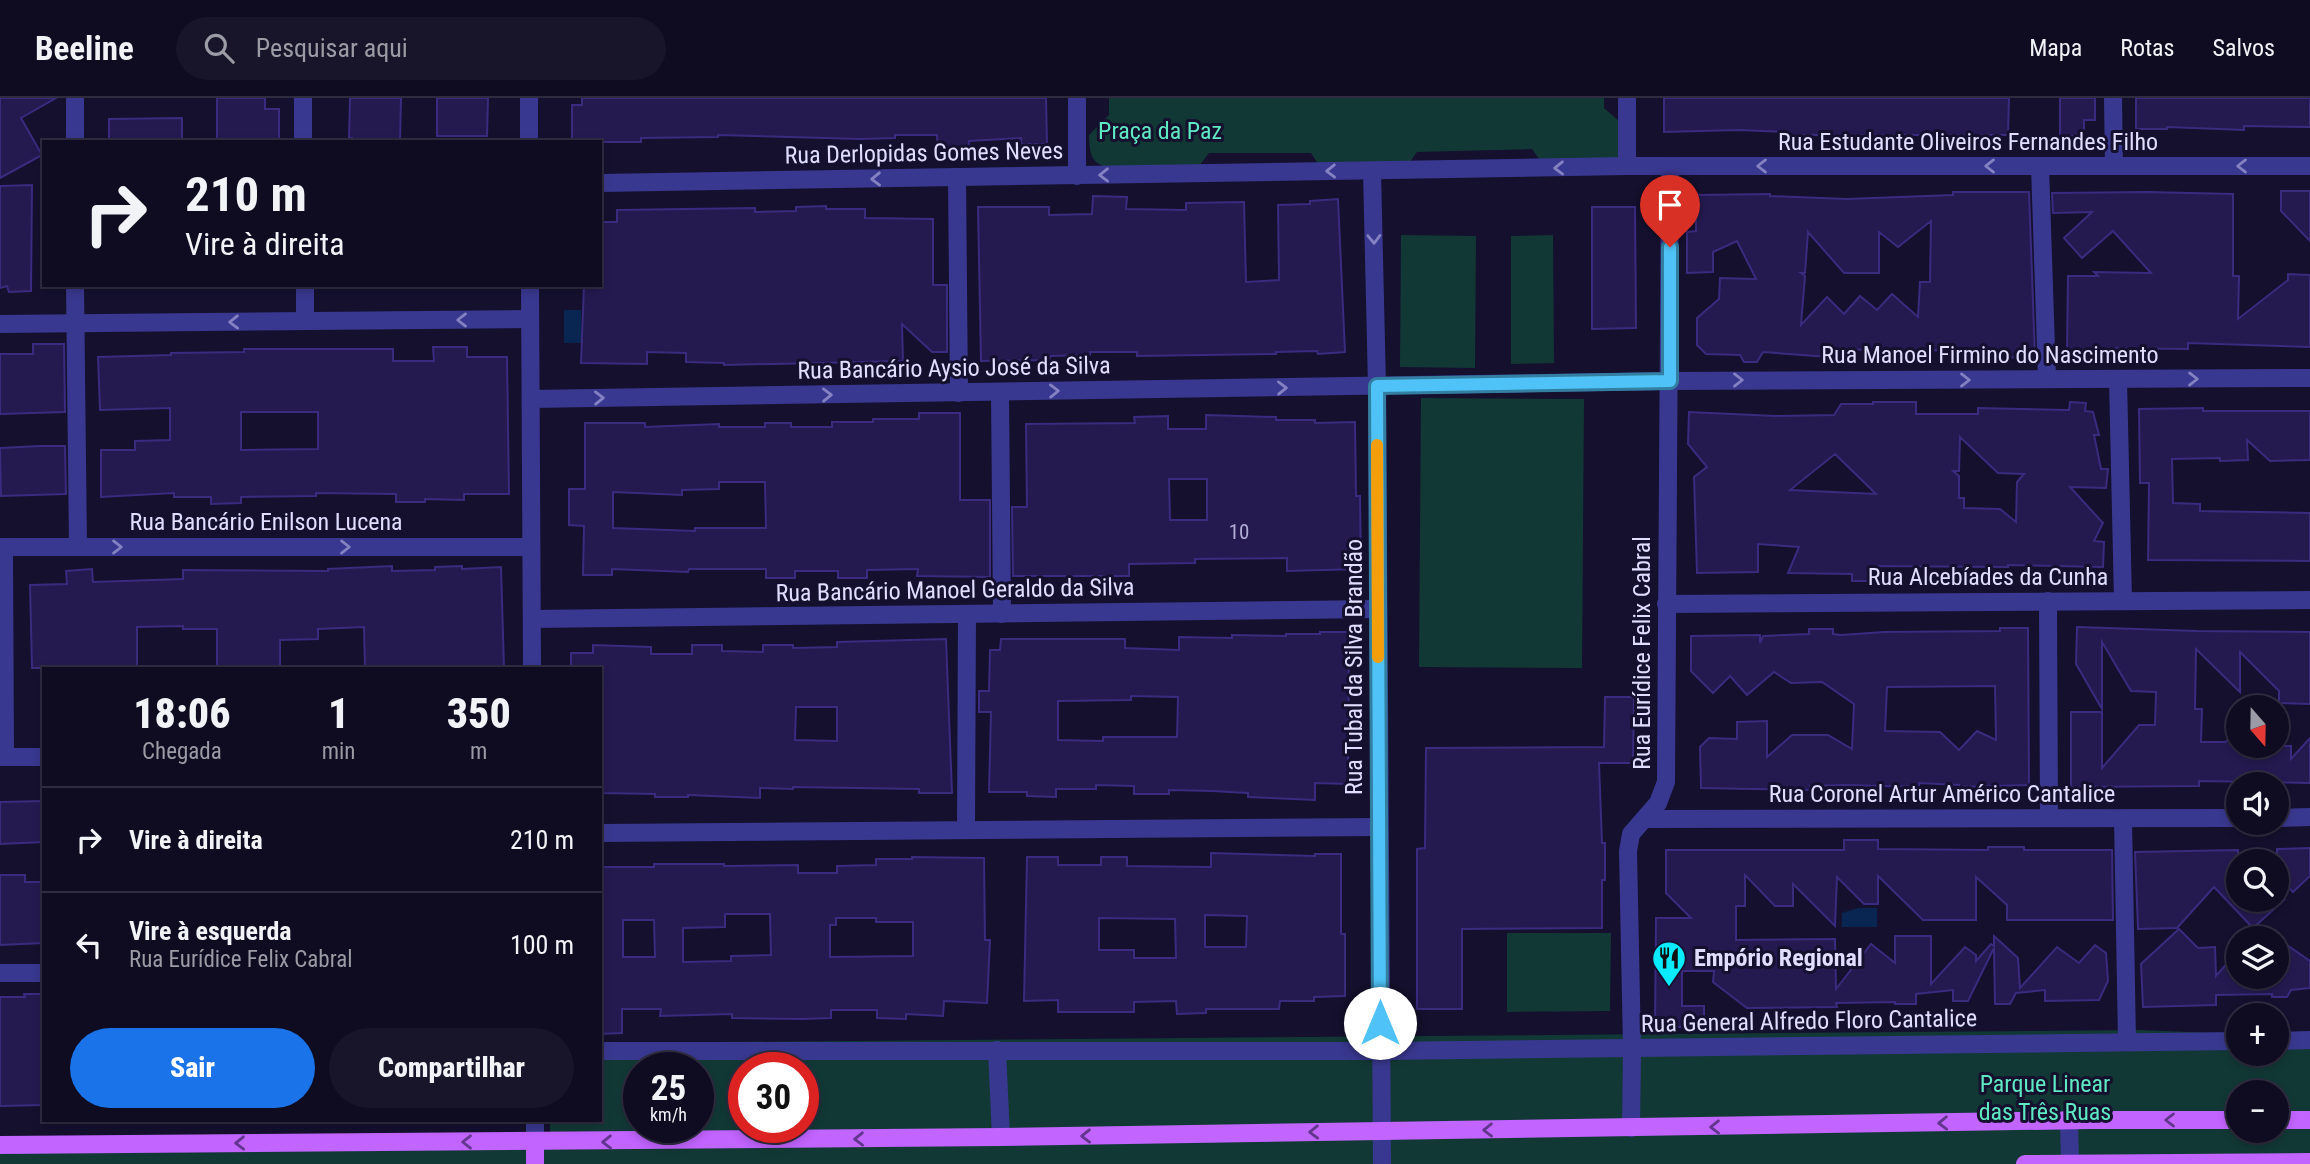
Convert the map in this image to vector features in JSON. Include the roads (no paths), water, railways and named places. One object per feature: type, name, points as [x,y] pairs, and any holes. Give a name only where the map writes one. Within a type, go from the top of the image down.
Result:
[{"type":"main road","points":[[0,1145],[1001,1137],[2226,1120]]},
{"type":"main road","points":[[2289,1120],[2310,1120]]},
{"type":"main road","points":[[535,1142],[535,1164]]},
{"type":"main road","points":[[2025,1164],[2310,1162]]},
{"type":"street","points":[[75,98],[75,140]]},
{"type":"street","points":[[303,98],[303,140]]},
{"type":"street","points":[[529,98],[529,140]]},
{"type":"street","points":[[1077,98],[1077,176]]},
{"type":"street","points":[[1627,166],[1628,98]]},
{"type":"street","points":[[2112,98],[2114,166]]},
{"type":"street","name":"Rua Derlopidas Gomes Neves","points":[[602,183],[1627,166]]},
{"type":"street","name":"Rua Estudante Oliveiros Fernandes Filho","points":[[1627,166],[2310,166]]},
{"type":"street","name":"Rua Eurídice Felix Cabral","points":[[1631,1128],[1628,851],[1631,834],[1658,803],[1666,782],[1670,166]]},
{"type":"street","points":[[2040,166],[2047,379]]},
{"type":"street","name":"Rua Tubal da Silva Brandão","points":[[1372,171],[1377,386],[1382,1164]]},
{"type":"street","points":[[957,177],[959,393]]},
{"type":"street","points":[[75,287],[78,547]]},
{"type":"street","points":[[305,287],[305,321]]},
{"type":"street","points":[[530,287],[532,667]]},
{"type":"street","points":[[0,324],[530,319]]},
{"type":"street","name":"Rua Manoel Firmino do Nascimento","points":[[1377,386],[1670,381],[2310,378]]},
{"type":"street","points":[[2118,379],[2123,601]]},
{"type":"street","name":"Rua Bancário Aysio José da Silva","points":[[531,399],[1377,386]]},
{"type":"street","points":[[1000,392],[1002,614]]},
{"type":"street","points":[[2,547],[2,757],[42,757]]},
{"type":"street","name":"Rua Bancário Enilson Lucena","points":[[2,547],[531,547]]},
{"type":"street","name":"Rua Alcebíades da Cunha","points":[[1666,604],[2310,600]]},
{"type":"street","points":[[2048,601],[2049,818]]},
{"type":"street","name":"Rua Bancário Manoel Geraldo da Silva","points":[[532,619],[1378,609]]},
{"type":"street","points":[[966,830],[967,614]]},
{"type":"street","points":[[2289,818],[2310,817]]},
{"type":"street","name":"Rua Coronel Artur Américo Cantalice","points":[[1645,819],[2226,818]]},
{"type":"street","points":[[2123,819],[2127,1041]]},
{"type":"street","points":[[602,833],[1379,827]]},
{"type":"street","points":[[0,973],[42,973]]},
{"type":"street","points":[[2289,1041],[2310,1040]]},
{"type":"street","name":"Rua General Alfredo Floro Cantalice","points":[[602,1051],[1380,1051],[2226,1041]]},
{"type":"street","points":[[997,1051],[1001,1137]]},
{"type":"street","points":[[2070,1121],[2070,1164]]},
{"type":"street","points":[[535,1122],[535,1142]]},
{"type":"water","points":[[564,310],[581,310],[581,343],[564,343]]},
{"type":"water","points":[[1858,908],[1877,908],[1877,927],[1842,927],[1842,913]]},
{"type":"place","name":"Empório Regional","points":[[1669,988]]},
{"type":"park label","name":"Praça da Paz","points":[[1160,131]]},
{"type":"park label","name":"Parque Linear das Três Ruas","points":[[2045,1098]]}]
